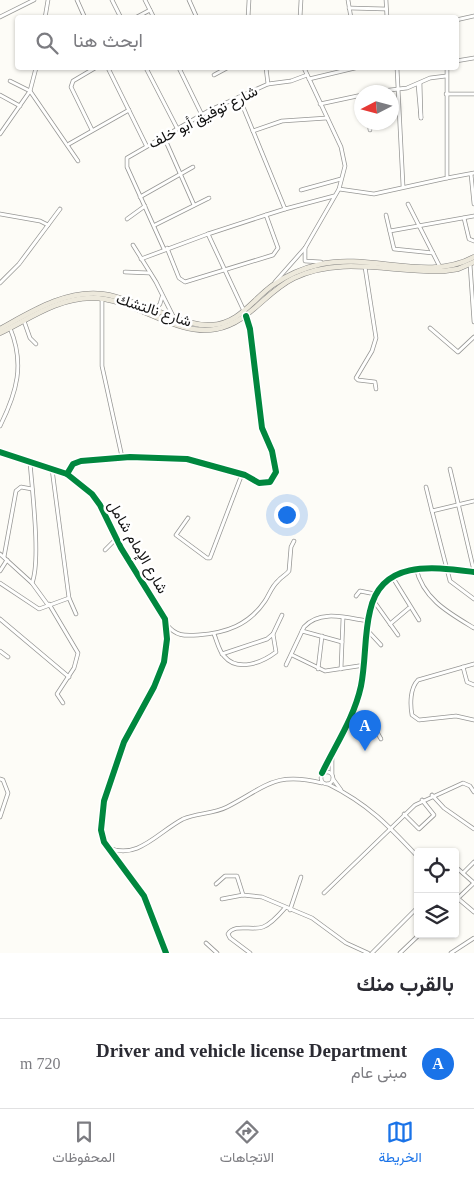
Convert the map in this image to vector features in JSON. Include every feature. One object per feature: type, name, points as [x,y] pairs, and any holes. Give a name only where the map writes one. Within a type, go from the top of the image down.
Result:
[{"type":"main road","name":"شارع نالتشك","points":[[0,333],[64,302],[87,298],[102,299],[154,311],[196,324],[211,325],[227,322],[245,314],[271,286],[296,272],[328,262],[341,261],[440,267],[457,265],[474,257]]},
{"type":"main road","name":"شارع نالتشك","points":[[0,329],[53,302],[80,294],[103,294],[184,326],[208,330],[228,326],[275,289],[303,274],[332,266],[437,272],[454,270],[472,263]]},
{"type":"street","points":[[0,17],[34,0]]},
{"type":"street","points":[[46,15],[48,0]]},
{"type":"street","points":[[77,0],[84,15]]},
{"type":"street","points":[[112,0],[120,15]]},
{"type":"street","points":[[145,0],[152,15]]},
{"type":"street","points":[[189,0],[196,15]]},
{"type":"street","points":[[248,15],[249,0]]},
{"type":"street","points":[[300,15],[301,0]]},
{"type":"street","points":[[348,0],[350,15]]},
{"type":"street","points":[[386,0],[387,15]]},
{"type":"street","points":[[349,8],[386,8]]},
{"type":"street","points":[[141,15],[150,10]]},
{"type":"street","points":[[459,19],[474,16]]},
{"type":"street","points":[[459,60],[474,58]]},
{"type":"street","points":[[0,134],[30,91],[35,70]]},
{"type":"street","points":[[92,70],[73,81],[71,87],[92,130]]},
{"type":"street","points":[[109,70],[146,145]]},
{"type":"street","points":[[147,70],[177,128]]},
{"type":"street","points":[[179,70],[202,114]]},
{"type":"street","points":[[214,75],[223,70]]},
{"type":"street","name":"شارع توفيق أبو خلف","points":[[140,197],[126,161],[129,156],[202,114],[268,84],[266,70]]},
{"type":"street","points":[[271,286],[305,248],[339,189],[342,179],[345,159],[305,70]]},
{"type":"street","points":[[309,79],[347,70]]},
{"type":"street","points":[[396,85],[397,70]]},
{"type":"street","points":[[446,70],[447,178]]},
{"type":"street","points":[[268,84],[291,81],[307,75]]},
{"type":"street","points":[[399,89],[446,77]]},
{"type":"street","points":[[10,81],[30,91],[78,161]]},
{"type":"street","points":[[419,84],[421,112]]},
{"type":"street","points":[[0,94],[20,106]]},
{"type":"street","points":[[446,94],[474,94]]},
{"type":"street","points":[[239,97],[284,209]]},
{"type":"street","points":[[320,104],[354,97]]},
{"type":"street","points":[[68,144],[129,110]]},
{"type":"street","points":[[253,131],[282,121],[327,118]]},
{"type":"street","points":[[399,130],[403,186]]},
{"type":"street","points":[[164,137],[182,174],[194,205]]},
{"type":"street","points":[[193,166],[140,197],[179,278],[183,281],[224,271],[277,252],[278,245],[266,215]]},
{"type":"street","points":[[339,189],[374,194],[403,186],[473,174],[474,204]]},
{"type":"street","points":[[301,190],[342,179]]},
{"type":"street","points":[[141,259],[284,209],[335,196]]},
{"type":"street","points":[[155,225],[209,198]]},
{"type":"street","points":[[408,204],[440,267]]},
{"type":"street","points":[[127,219],[145,206]]},
{"type":"street","points":[[0,283],[20,264],[60,209]]},
{"type":"street","points":[[0,214],[40,221],[48,225]]},
{"type":"street","points":[[386,215],[395,249],[433,253]]},
{"type":"street","points":[[390,231],[474,216]]},
{"type":"street","points":[[464,218],[469,239],[474,240]]},
{"type":"street","points":[[68,474],[77,462],[122,457],[187,459],[243,474],[266,484],[274,478],[276,472],[272,451],[262,428],[250,329],[208,234]]},
{"type":"street","points":[[133,245],[174,317]]},
{"type":"street","points":[[305,248],[306,261],[328,262]]},
{"type":"street","points":[[472,263],[474,322]]},
{"type":"street","points":[[365,267],[376,338],[372,351],[356,378],[358,380],[375,382],[376,389]]},
{"type":"street","points":[[125,272],[150,273]]},
{"type":"street","points":[[154,311],[160,304],[162,294]]},
{"type":"street","points":[[102,299],[102,366],[122,457]]},
{"type":"street","points":[[24,321],[30,338],[36,344]]},
{"type":"street","points":[[0,426],[14,396],[19,375],[18,355],[10,328]]},
{"type":"street","points":[[430,328],[458,352],[474,336]]},
{"type":"street","name":"شارع الإمام شامل","points":[[0,452],[68,474],[96,499],[163,614],[166,624]]},
{"type":"street","points":[[30,462],[36,566],[32,583]]},
{"type":"street","points":[[52,469],[69,598],[76,614]]},
{"type":"street","points":[[322,783],[321,774],[332,756],[353,712],[364,665],[368,622],[375,594],[382,585],[393,578],[416,568],[474,572],[450,469]]},
{"type":"street","points":[[188,518],[176,535],[207,558],[210,558],[243,474]]},
{"type":"street","points":[[0,571],[6,559],[16,491],[21,486],[32,489]]},
{"type":"street","points":[[426,487],[446,570],[452,584],[474,600]]},
{"type":"street","points":[[432,511],[474,501]]},
{"type":"street","points":[[105,550],[117,538]]},
{"type":"street","points":[[166,624],[177,634],[214,634],[231,630],[257,613],[276,582],[289,571],[291,547],[294,541]]},
{"type":"street","points":[[0,554],[32,583],[78,651],[78,657],[69,677],[57,694],[63,703]]},
{"type":"street","points":[[416,568],[424,588],[437,604],[474,628]]},
{"type":"street","points":[[393,578],[409,608],[419,620]]},
{"type":"street","points":[[0,583],[36,608],[41,609],[69,598]]},
{"type":"street","points":[[356,596],[360,591],[375,594]]},
{"type":"street","points":[[373,600],[398,635]]},
{"type":"street","points":[[390,624],[409,608]]},
{"type":"street","points":[[222,654],[254,645],[273,634],[282,616]]},
{"type":"street","points":[[286,665],[308,621],[329,616],[368,622]]},
{"type":"street","points":[[342,668],[343,618]]},
{"type":"street","points":[[0,619],[69,677]]},
{"type":"street","points":[[166,624],[167,639],[164,662],[154,687],[124,742],[104,802],[102,830],[108,848],[140,890],[166,953]]},
{"type":"street","points":[[367,630],[381,645]]},
{"type":"street","points":[[302,631],[342,642]]},
{"type":"street","points":[[214,634],[222,654],[232,662],[256,664],[276,652],[273,634]]},
{"type":"street","points":[[318,669],[322,636]]},
{"type":"street","points":[[0,650],[8,657]]},
{"type":"street","points":[[292,655],[326,672],[364,665]]},
{"type":"street","points":[[474,664],[426,676],[416,682],[413,689],[411,711],[414,717],[423,721],[456,716],[474,720]]},
{"type":"street","points":[[463,667],[467,682],[474,685]]},
{"type":"street","points":[[353,712],[370,720],[381,739]]},
{"type":"street","points":[[328,784],[333,776],[332,756]]},
{"type":"street","points":[[312,780],[326,771],[333,776],[341,790]]},
{"type":"street","points":[[108,848],[123,852],[136,850],[182,820],[227,807],[274,781],[286,778],[312,780],[328,784],[361,801],[414,853]]},
{"type":"street","points":[[0,779],[3,780],[8,793],[0,817]]},
{"type":"street","points":[[324,893],[404,814],[422,800],[463,783],[470,786],[474,792]]},
{"type":"street","points":[[432,795],[444,808],[474,829]]},
{"type":"street","points":[[404,814],[418,829],[422,829],[434,815],[422,800]]},
{"type":"street","points":[[463,873],[474,862]]},
{"type":"street","points":[[459,870],[474,883],[459,896]]},
{"type":"street","points":[[216,884],[226,876],[237,876],[243,895]]},
{"type":"street","points":[[290,910],[300,877]]},
{"type":"street","points":[[222,899],[243,895],[262,897],[312,918],[346,943],[368,953]]},
{"type":"street","points":[[459,901],[474,912]]},
{"type":"street","points":[[247,952],[230,938],[230,931],[261,927],[285,908]]},
{"type":"street","points":[[372,953],[414,911]]},
{"type":"street","points":[[400,953],[416,938]]},
{"type":"street","points":[[451,953],[474,938]]},
{"type":"street","points":[[206,943],[218,953]]},
{"type":"cycle path","points":[[67,474],[73,464],[81,461],[130,457],[187,459],[245,475],[259,483],[270,482],[276,472],[272,451],[262,428],[250,329],[246,316]]},
{"type":"cycle path","points":[[0,452],[67,474],[92,494],[100,505],[121,548],[165,619],[167,639],[164,662],[154,687],[124,742],[104,801],[101,830],[104,842],[144,896],[166,953]]},
{"type":"cycle path","points":[[322,773],[358,698],[363,677],[370,611],[376,594],[385,582],[397,574],[426,568],[474,572]]},
{"type":"place","name":"Driver and vehicle license Department","points":[[365,751]]}]
